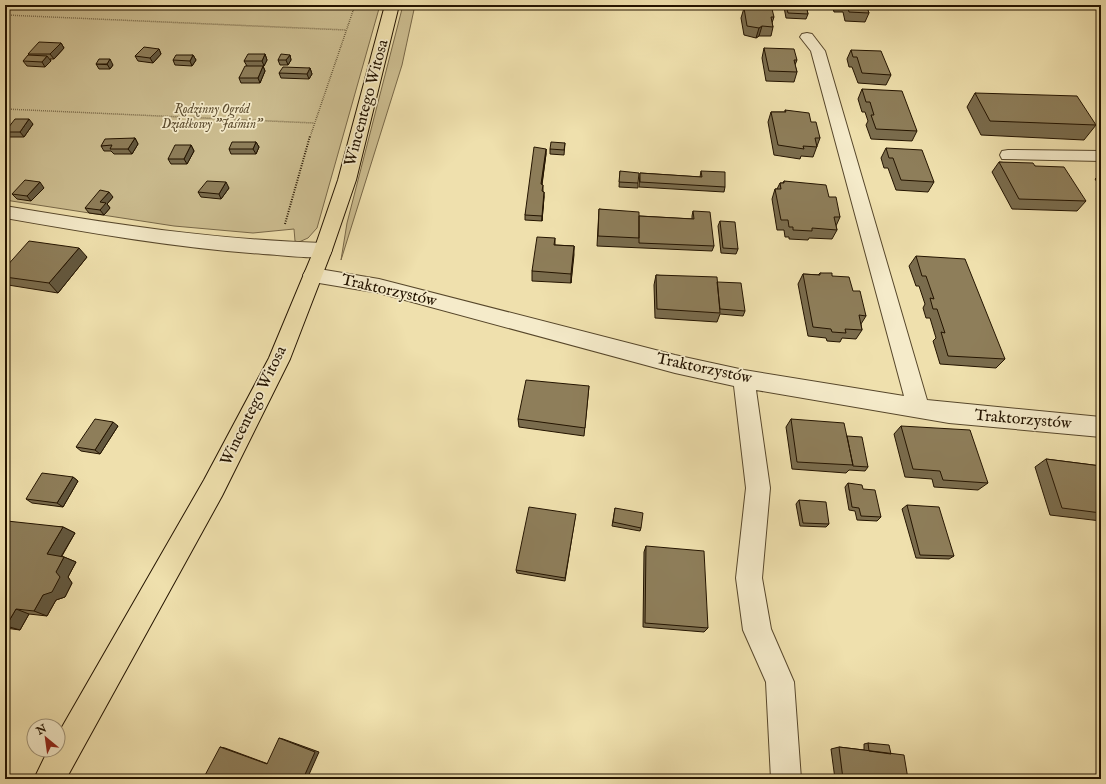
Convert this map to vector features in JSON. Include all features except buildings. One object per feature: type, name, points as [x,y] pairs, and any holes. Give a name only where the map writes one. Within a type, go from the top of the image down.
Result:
[{"type":"main road","name":"Wincentego Witosa","points":[[49,779],[213,488],[279,359],[323,250],[347,180],[392,5]]},
{"type":"street","points":[[807,37],[818,51],[918,408]]},
{"type":"street","points":[[1008,155],[1101,156]]},
{"type":"street","points":[[5,212],[143,234],[235,246],[323,250]]},
{"type":"street","name":"Traktorzystów","points":[[313,276],[379,286],[675,364],[744,378],[918,408],[983,417],[1101,427]]},
{"type":"street","points":[[744,378],[758,488],[749,578],[757,630],[780,682],[786,779]]},
{"type":"path","points":[[276,249],[314,123],[355,5]]},
{"type":"path","points":[[5,15],[346,30]]},
{"type":"path","points":[[5,108],[314,123]]},
{"type":"green space","name":"Rodzinny Ogród Działkowy \"Jaśmin\"","points":[[5,5],[380,5],[317,228],[308,238],[299,242],[295,241],[294,229],[253,233],[174,226],[5,200]]},
{"type":"green space","points":[[403,5],[415,5],[402,65],[341,260],[347,223]]}]
